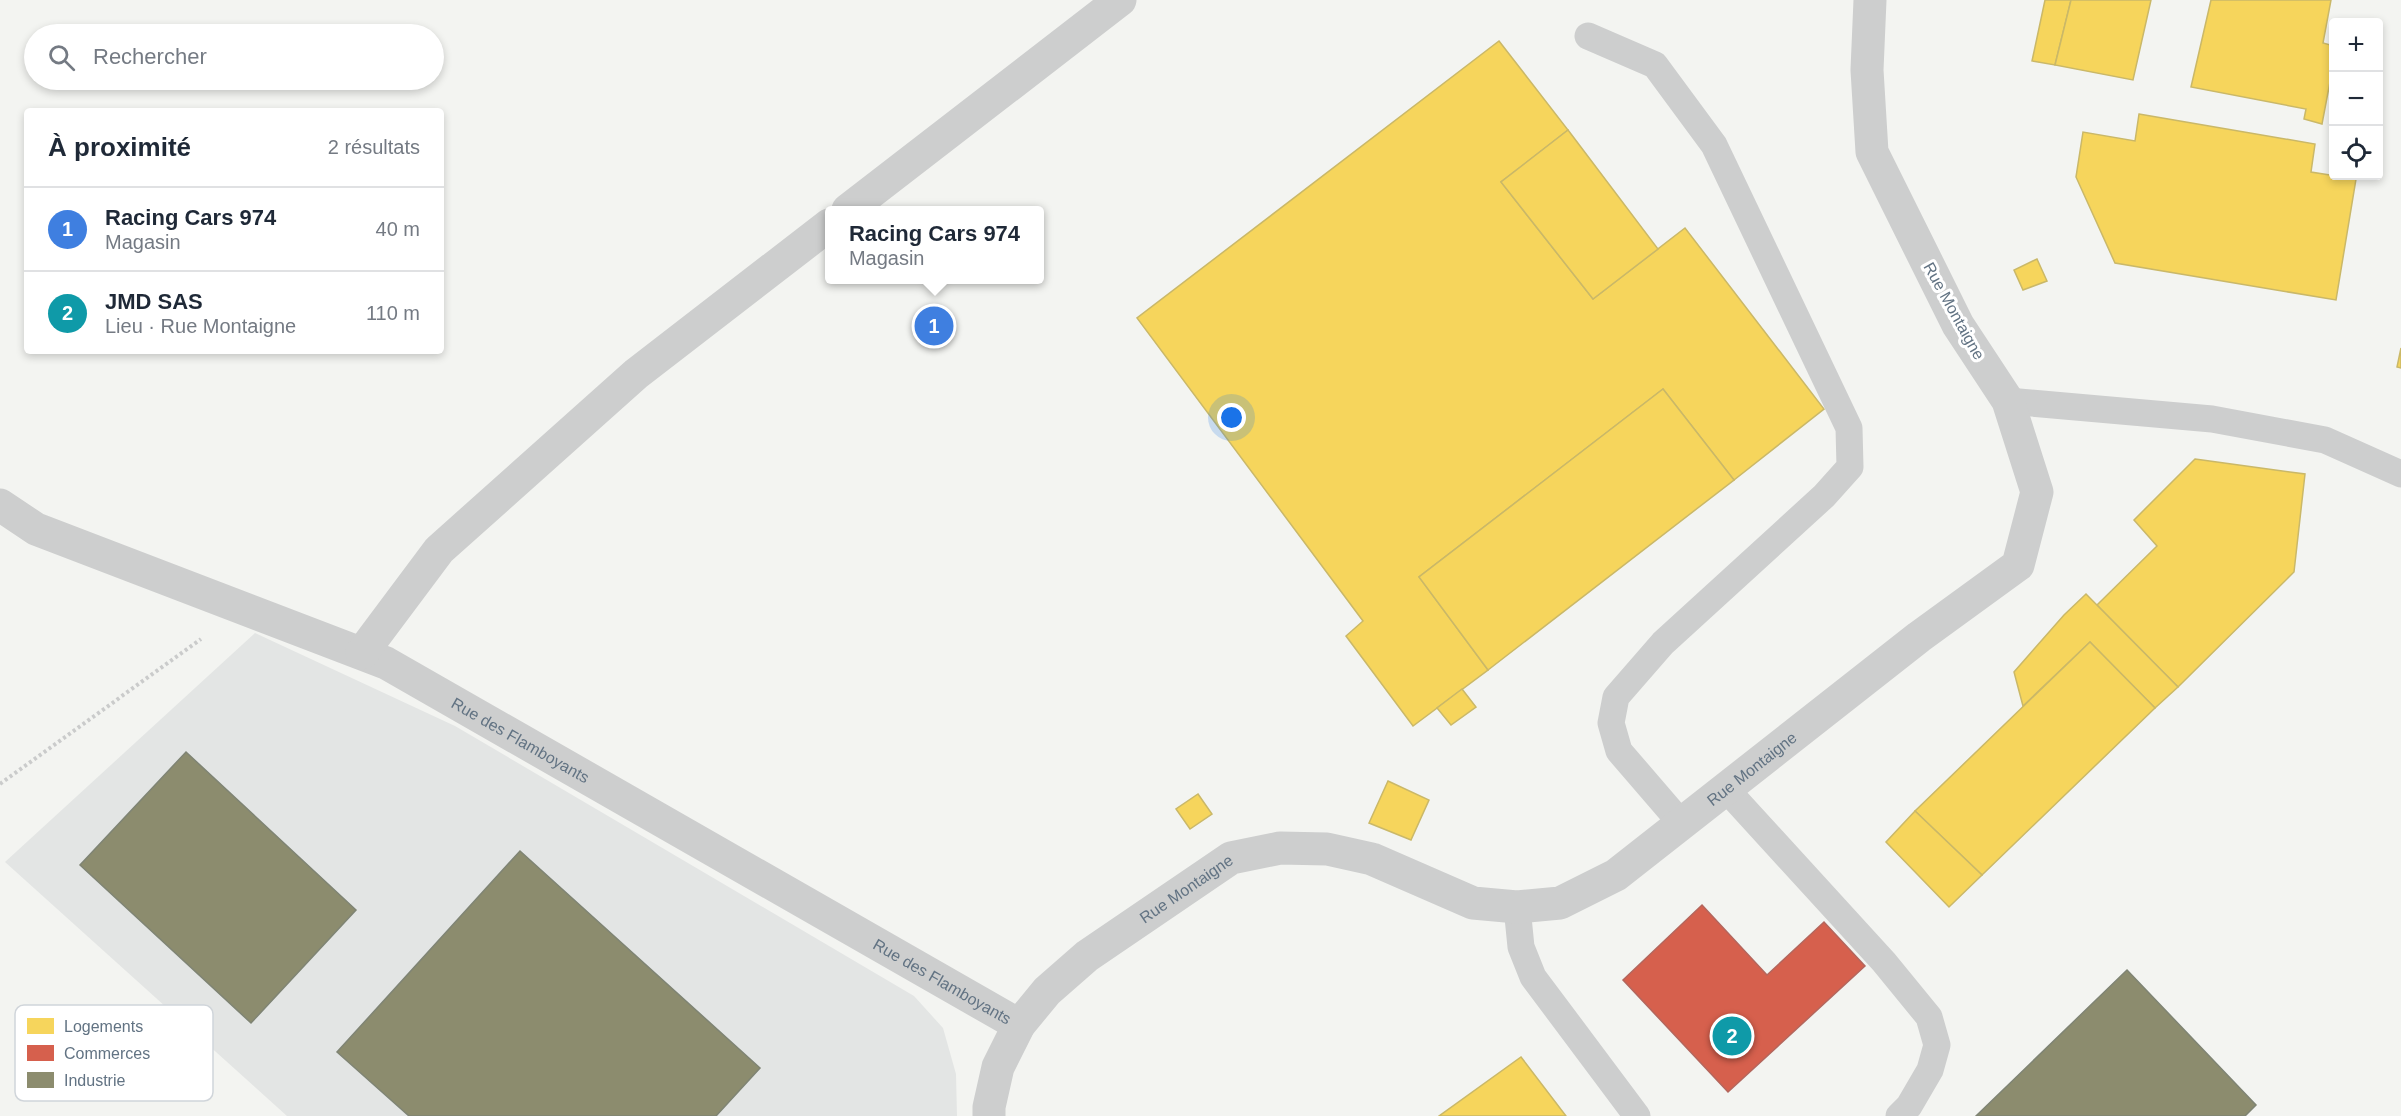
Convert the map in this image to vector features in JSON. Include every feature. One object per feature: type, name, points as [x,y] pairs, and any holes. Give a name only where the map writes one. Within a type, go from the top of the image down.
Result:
[{"type":"street","points":[[853,206],[1120,0]]},
{"type":"street","name":"Rue Montaigne","points":[[989,1116],[998,1067],[1018,1025],[1047,991],[1087,956],[1231,858],[1280,848],[1327,849],[1372,859],[1473,903],[1517,908],[1560,903],[1616,875],[1919,637],[2018,565],[2037,492],[2008,401],[1958,325],[1872,152],[1867,70],[1870,0]]},
{"type":"street","points":[[362,652],[440,550],[636,374],[825,228]]},
{"type":"street","name":"Rue des Flamboyants","points":[[0,505],[36,529],[362,652],[397,668],[1018,1025]]},
{"type":"lane","points":[[1588,36],[1654,65],[1714,145],[1849,428],[1850,466],[1824,496],[1663,643],[1616,697],[1611,723],[1620,751],[1681,823]]},
{"type":"lane","points":[[2008,401],[2212,419],[2325,440],[2401,474]]},
{"type":"lane","points":[[1725,788],[1884,962],[1929,1017],[1937,1045],[1930,1070],[1909,1106],[1899,1116]]},
{"type":"lane","points":[[1517,908],[1521,947],[1533,977],[1636,1116]]},
{"type":"path","points":[[0,784],[244,608]]},
{"type":"shaded area","points":[[255,633],[455,726],[914,996],[943,1028],[956,1074],[957,1116],[287,1116],[213,1049],[213,1005],[164,1005],[5,862]]},
{"type":"building: Logements","points":[[2045,0],[2071,0],[2055,65],[2032,61]]},
{"type":"building: Logements","points":[[2071,0],[2151,0],[2133,80],[2055,65]]},
{"type":"building: Logements","points":[[2211,0],[2331,0],[2323,43],[2329,45],[2329,87],[2322,124],[2304,119],[2306,109],[2191,87]]},
{"type":"building: Logements","points":[[1499,41],[1568,130],[1501,182],[1593,299],[1685,228],[1824,409],[1734,480],[1663,389],[1419,577],[1488,670],[1413,726],[1346,636],[1363,621],[1137,318]]},
{"type":"building: Logements","points":[[2139,114],[2315,144],[2311,172],[2329,175],[2329,180],[2356,180],[2336,300],[2115,263],[2076,177],[2083,132],[2135,141]]},
{"type":"building: Logements","points":[[1568,130],[1658,249],[1593,299],[1501,182]]},
{"type":"building: Logements","points":[[2037,259],[2047,281],[2023,290],[2014,270]]},
{"type":"building: Logements","points":[[2401,348],[2401,368],[2397,367]]},
{"type":"building: Logements","points":[[1663,389],[1734,480],[1488,670],[1419,577]]},
{"type":"building: Logements","points":[[2195,459],[2305,474],[2294,572],[2178,687],[2097,605],[2157,546],[2134,520]]},
{"type":"building: Logements","points":[[2086,594],[2178,687],[2155,708],[2090,642],[2023,706],[2014,672],[2064,615]]},
{"type":"building: Logements","points":[[2090,642],[2155,708],[1982,875],[1915,811]]},
{"type":"building: Logements","points":[[1462,689],[1476,707],[1451,725],[1437,708]]},
{"type":"building: Logements","points":[[1388,781],[1429,800],[1411,840],[1369,823]]},
{"type":"building: Logements","points":[[1198,794],[1212,814],[1190,829],[1176,809]]},
{"type":"building: Logements","points":[[1915,811],[1982,875],[1949,907],[1886,842]]},
{"type":"building: Logements","points":[[1521,1057],[1566,1116],[1439,1116]]},
{"type":"building: Commerces","points":[[1702,905],[1767,975],[1824,922],[1865,966],[1728,1092],[1623,980]]},
{"type":"building: Industrie","points":[[186,752],[356,910],[251,1023],[80,865]]},
{"type":"building: Industrie","points":[[520,851],[760,1068],[716,1116],[409,1116],[337,1052]]},
{"type":"building: Industrie","points":[[2127,970],[2256,1105],[2245,1116],[1976,1116]]},
{"type":"place","name":"Racing Cars 974","points":[[934,326]]},
{"type":"place","name":"JMD SAS","points":[[1732,1036]]}]
